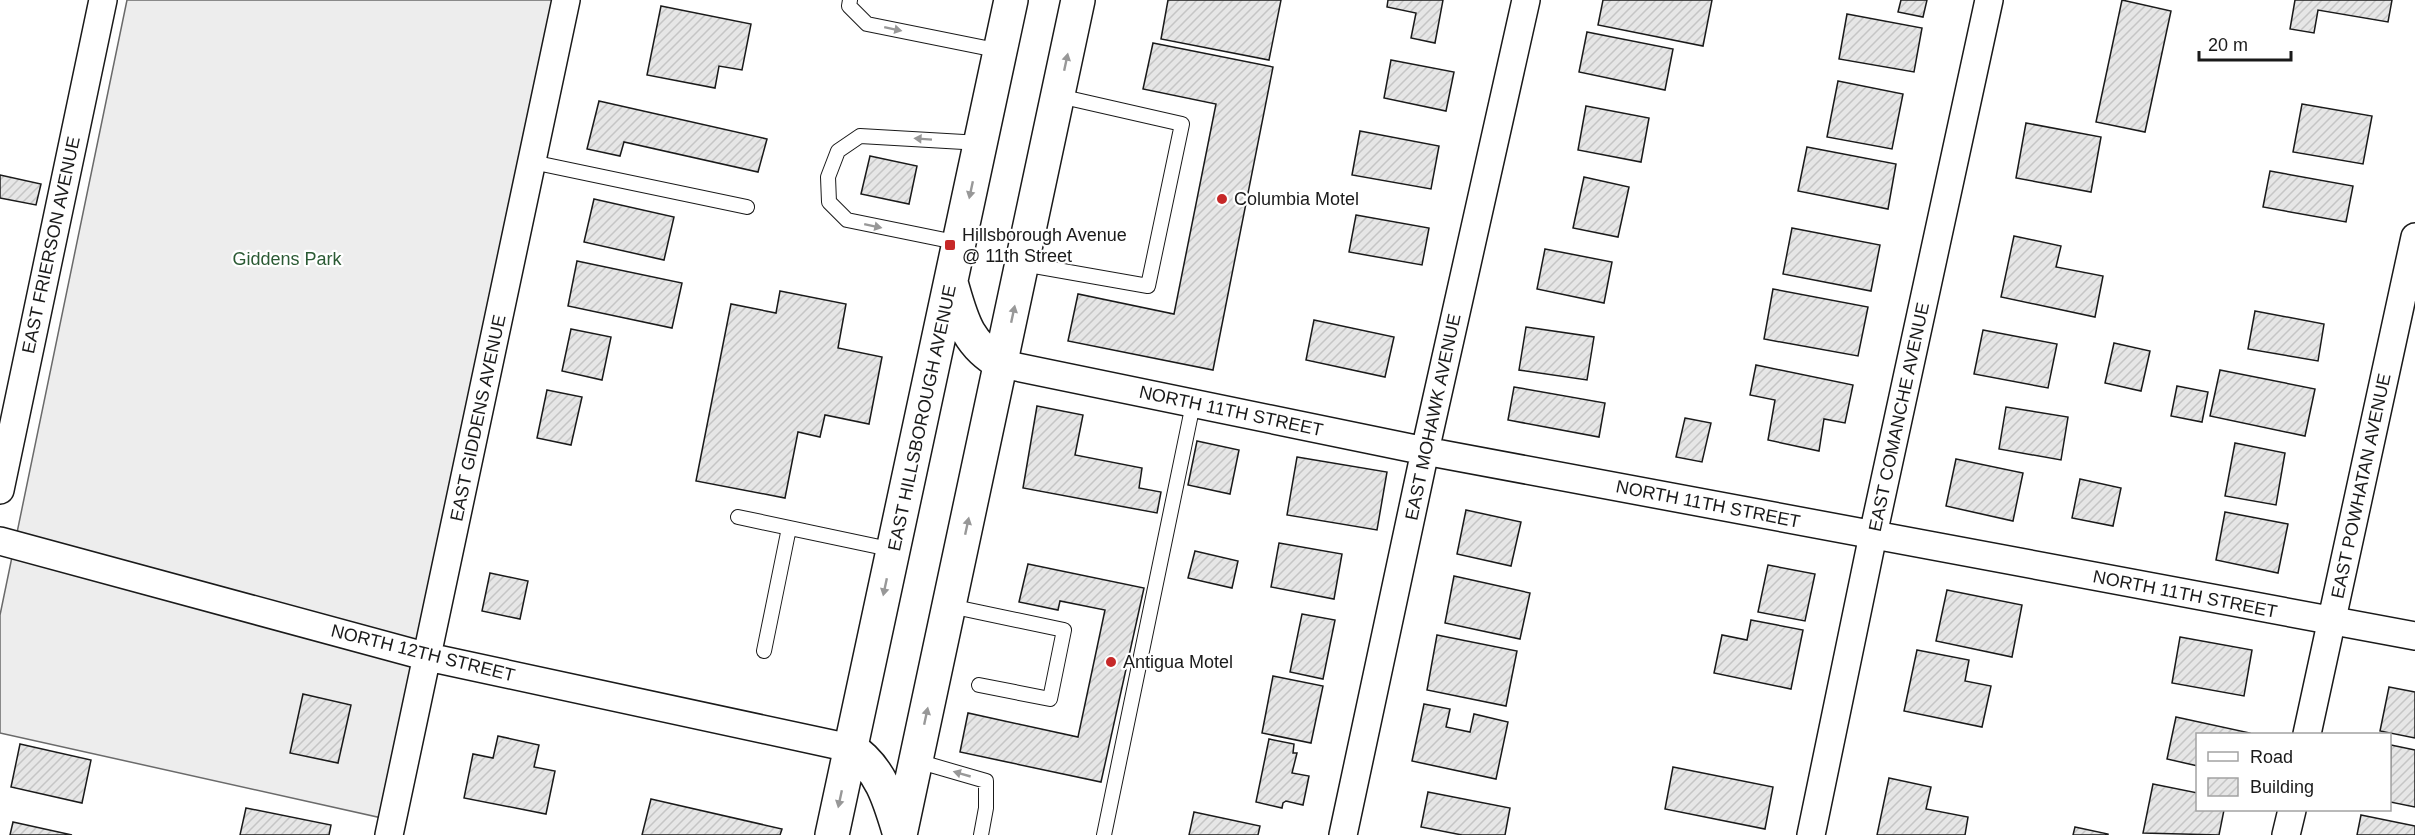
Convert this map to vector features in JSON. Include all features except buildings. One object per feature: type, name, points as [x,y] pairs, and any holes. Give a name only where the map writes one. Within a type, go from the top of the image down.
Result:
[{"type":"main road","name":"EAST HILLSBOROUGH AVENUE","points":[[832,835],[1011,0]]},
{"type":"main road","points":[[900,835],[1078,0]]},
{"type":"main road","points":[[951,284],[961,318],[969,335],[978,348],[1002,364]]},
{"type":"main road","points":[[850,748],[865,758],[876,772],[894,813],[900,835]]},
{"type":"street","name":"EAST FRIERSON AVENUE","points":[[0,490],[103,0]]},
{"type":"street","name":"EAST GIDDENS AVENUE","points":[[389,835],[566,0]]},
{"type":"street","name":"EAST MOHAWK AVENUE","points":[[1343,835],[1425,451],[1526,0]]},
{"type":"street","name":"EAST COMANCHE AVENUE","points":[[1811,835],[1989,0]]},
{"type":"street","name":"EAST POWHATAN AVENUE","points":[[2307,733],[2415,237]]},
{"type":"street","name":"NORTH 11TH STREET","points":[[1002,364],[1425,451],[2415,636]]},
{"type":"street","name":"NORTH 12TH STREET","points":[[0,541],[428,657],[850,748]]},
{"type":"street","points":[[2286,835],[2292,811]]},
{"type":"lane","points":[[850,0],[849,6],[867,24],[1000,51]]},
{"type":"lane","points":[[1023,264],[1148,286],[1182,124],[1059,96]]},
{"type":"lane","points":[[960,243],[847,220],[829,202],[828,177],[838,150],[860,136],[981,143]]},
{"type":"lane","points":[[532,162],[747,207]]},
{"type":"lane","points":[[1104,835],[1193,404]]},
{"type":"lane","points":[[738,517],[894,550]]},
{"type":"lane","points":[[764,651],[789,528]]},
{"type":"lane","points":[[950,606],[1064,630],[1050,699],[979,685]]},
{"type":"lane","points":[[917,761],[987,781],[986,808],[981,835]]},
{"type":"shaded area","name":"Giddens Park","points":[[127,0],[554,0],[382,818],[0,733],[0,615]]},
{"type":"place","name":"Columbia Motel","points":[[1222,199]]},
{"type":"place","name":"Hillsborough Avenue @ 11th Street","points":[[950,245]]},
{"type":"place","name":"Antigua Motel","points":[[1111,662]]}]
